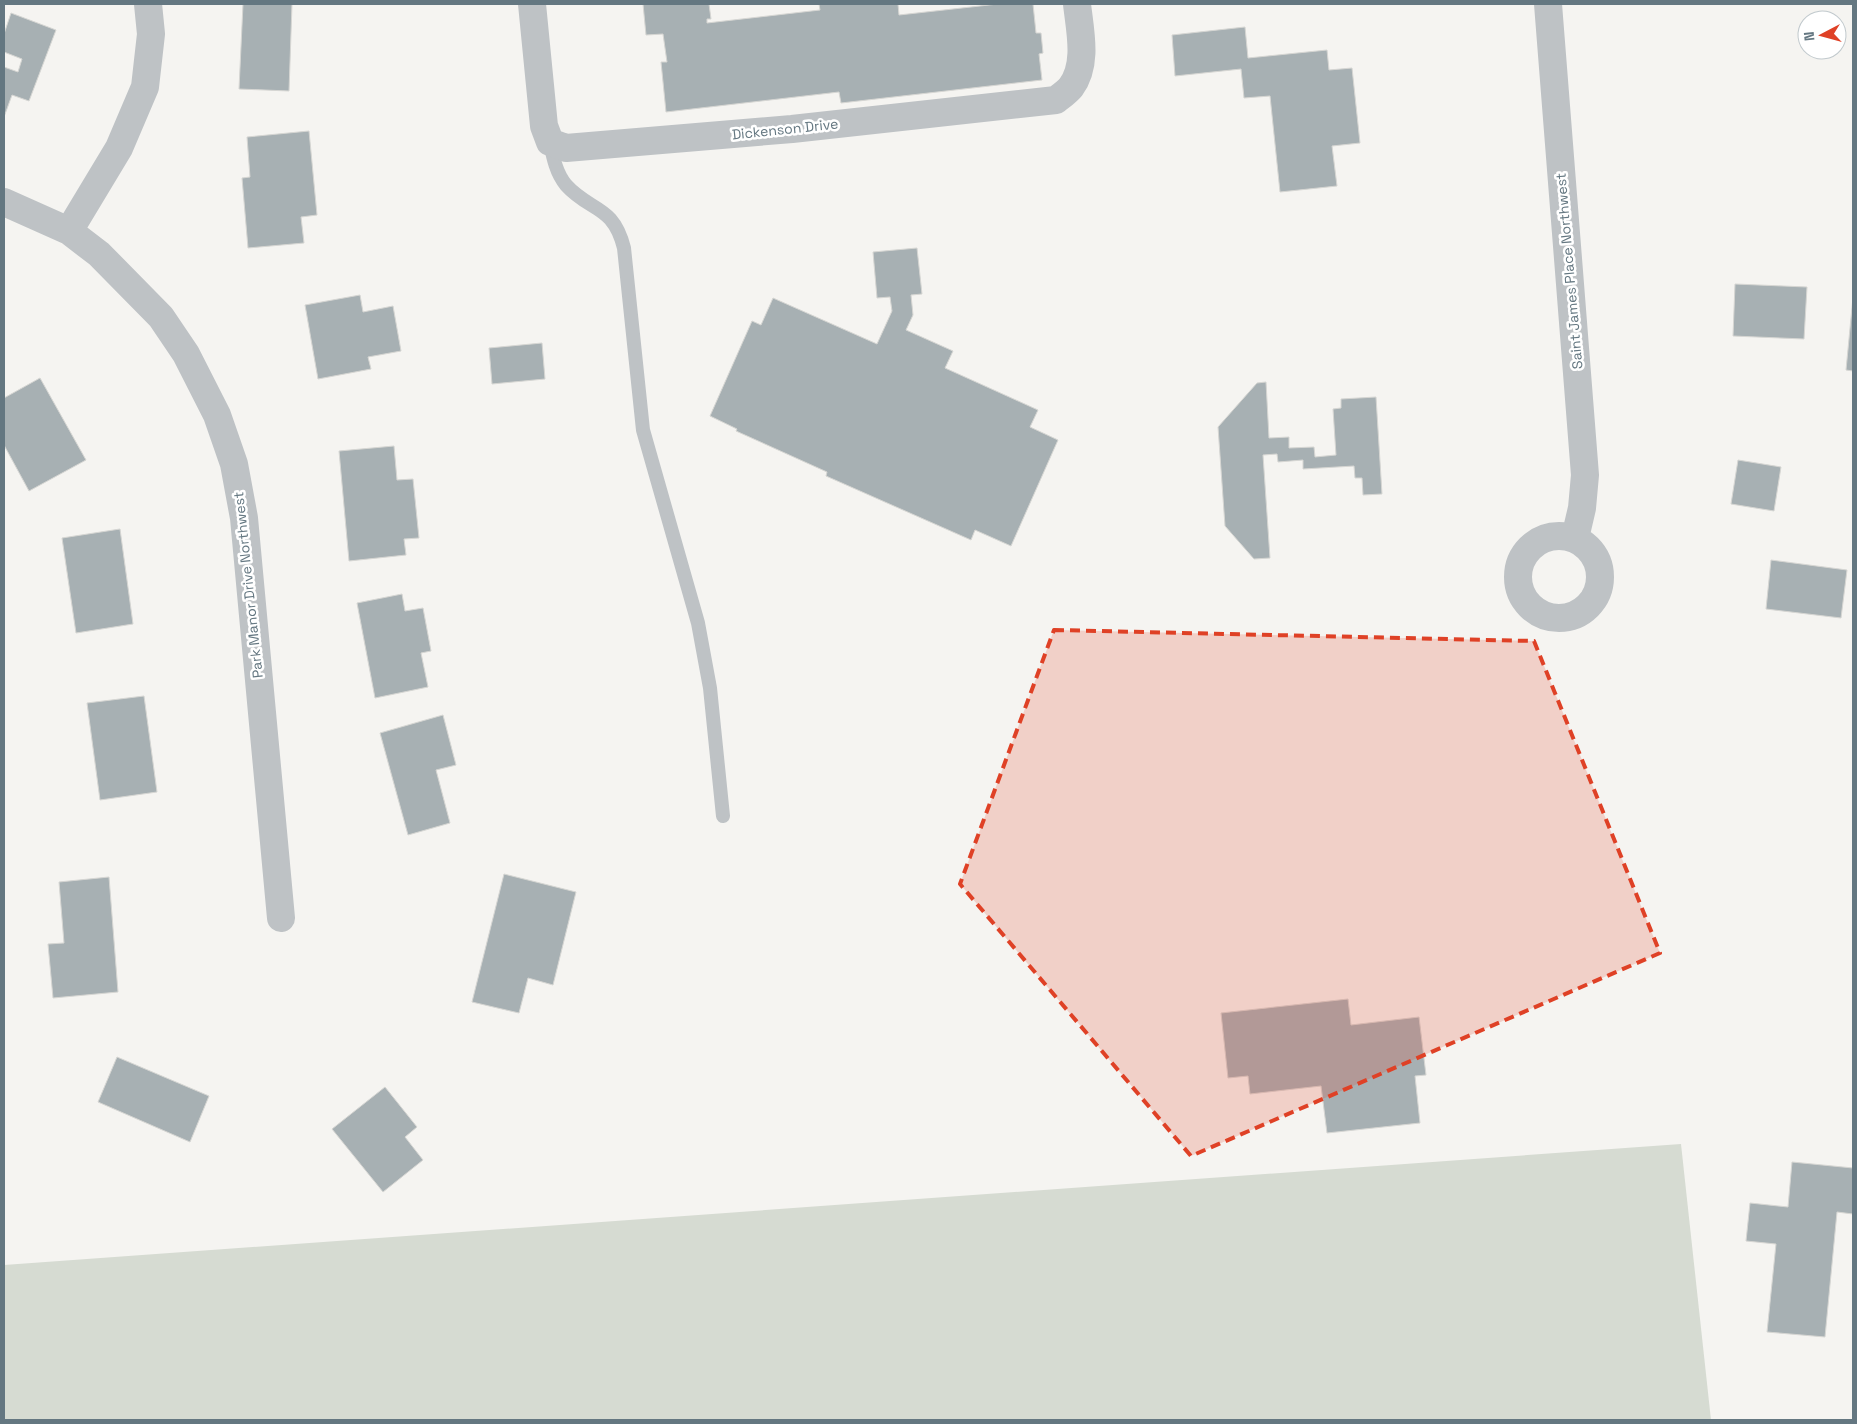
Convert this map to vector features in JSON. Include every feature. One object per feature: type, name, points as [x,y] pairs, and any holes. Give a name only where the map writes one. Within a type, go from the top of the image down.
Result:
[{"type":"street","points":[[69,231],[119,148],[145,87],[151,34],[148,4]]},
{"type":"street","points":[[532,4],[544,126],[550,142]]},
{"type":"street","name":"Dickenson Drive","points":[[550,142],[566,148],[792,129],[1056,100],[1070,88],[1078,74],[1082,49],[1077,4]]},
{"type":"street","name":"Saint James Place Northwest","points":[[1548,4],[1585,475],[1582,508],[1575,538]]},
{"type":"street","name":"Park Manor Drive Northwest","points":[[4,202],[69,231],[99,254],[161,317],[186,354],[217,415],[234,464],[244,518],[281,918]]},
{"type":"lane","points":[[550,142],[555,166],[566,185],[613,220],[621,234],[643,430],[698,623],[710,688],[723,816]]},
{"type":"highlighted area","points":[[1054,630],[1534,641],[1660,953],[1191,1156],[960,884]]},
{"type":"shaded area","points":[[1681,1144],[1711,1420],[4,1420],[4,1265]]},
{"type":"building","points":[[243,4],[292,4],[289,91],[239,89]]},
{"type":"building","points":[[643,4],[709,4],[711,19],[707,19],[707,23],[820,10],[819,4],[898,4],[899,15],[998,4],[1033,4],[1036,33],[1041,33],[1043,53],[1039,54],[1042,80],[841,103],[839,92],[666,112],[661,62],[667,62],[663,34],[646,35]]},
{"type":"building","points":[[11,13],[56,30],[29,101],[12,95],[4,117],[4,67],[18,72],[22,59],[4,52],[4,34]]},
{"type":"building","points":[[1245,27],[1248,58],[1327,50],[1329,70],[1352,68],[1360,143],[1332,146],[1337,186],[1280,192],[1270,96],[1244,98],[1241,69],[1175,76],[1172,35]]},
{"type":"building","points":[[309,131],[317,215],[301,217],[304,243],[248,248],[242,178],[250,177],[247,137]]},
{"type":"building","points":[[917,248],[922,294],[911,295],[913,315],[906,330],[953,351],[945,368],[1038,410],[1030,427],[1058,440],[1011,546],[975,530],[971,540],[826,476],[827,472],[736,431],[737,429],[710,416],[752,321],[761,325],[773,298],[877,344],[892,311],[890,297],[877,298],[873,252]]},
{"type":"building","points":[[1735,284],[1807,287],[1804,339],[1733,336]]},
{"type":"building","points":[[360,295],[363,312],[393,306],[401,351],[368,357],[371,369],[318,379],[305,305]]},
{"type":"building","points":[[1853,297],[1853,371],[1846,370]]},
{"type":"building","points":[[542,343],[545,379],[492,384],[489,348]]},
{"type":"building","points":[[40,378],[86,460],[29,491],[4,445],[4,398]]},
{"type":"building","points":[[1266,382],[1269,438],[1289,437],[1289,448],[1314,447],[1315,457],[1336,455],[1333,409],[1341,408],[1341,399],[1376,397],[1382,494],[1363,495],[1362,478],[1355,478],[1354,466],[1303,469],[1303,460],[1278,462],[1277,454],[1263,455],[1270,558],[1254,559],[1225,526],[1218,427],[1257,383]]},
{"type":"building","points":[[394,446],[397,480],[413,479],[419,538],[404,539],[406,555],[349,561],[339,451]]},
{"type":"building","points":[[1738,460],[1781,467],[1774,511],[1731,504]]},
{"type":"building","points":[[120,529],[133,624],[76,633],[62,538]]},
{"type":"building","points":[[1771,560],[1847,570],[1841,618],[1766,609]]},
{"type":"building","points":[[402,594],[405,611],[423,608],[431,651],[421,653],[428,687],[375,698],[357,603]]},
{"type":"building","points":[[144,696],[157,792],[100,800],[87,703]]},
{"type":"building","points":[[443,715],[456,765],[436,770],[450,823],[408,835],[380,733]]},
{"type":"building","points":[[504,874],[576,892],[553,985],[528,978],[519,1013],[472,1002]]},
{"type":"building","points":[[109,877],[118,992],[53,998],[48,944],[64,943],[59,882]]},
{"type":"building","points":[[1348,999],[1351,1025],[1419,1017],[1426,1075],[1415,1076],[1420,1123],[1327,1133],[1321,1086],[1250,1094],[1248,1076],[1228,1078],[1221,1013]]},
{"type":"building","points":[[117,1057],[209,1096],[190,1142],[98,1102]]},
{"type":"building","points":[[385,1087],[417,1127],[405,1137],[423,1160],[383,1192],[332,1129]]},
{"type":"building","points":[[1792,1162],[1853,1168],[1853,1214],[1837,1212],[1825,1337],[1767,1332],[1776,1244],[1746,1241],[1750,1203],[1788,1207]]}]
